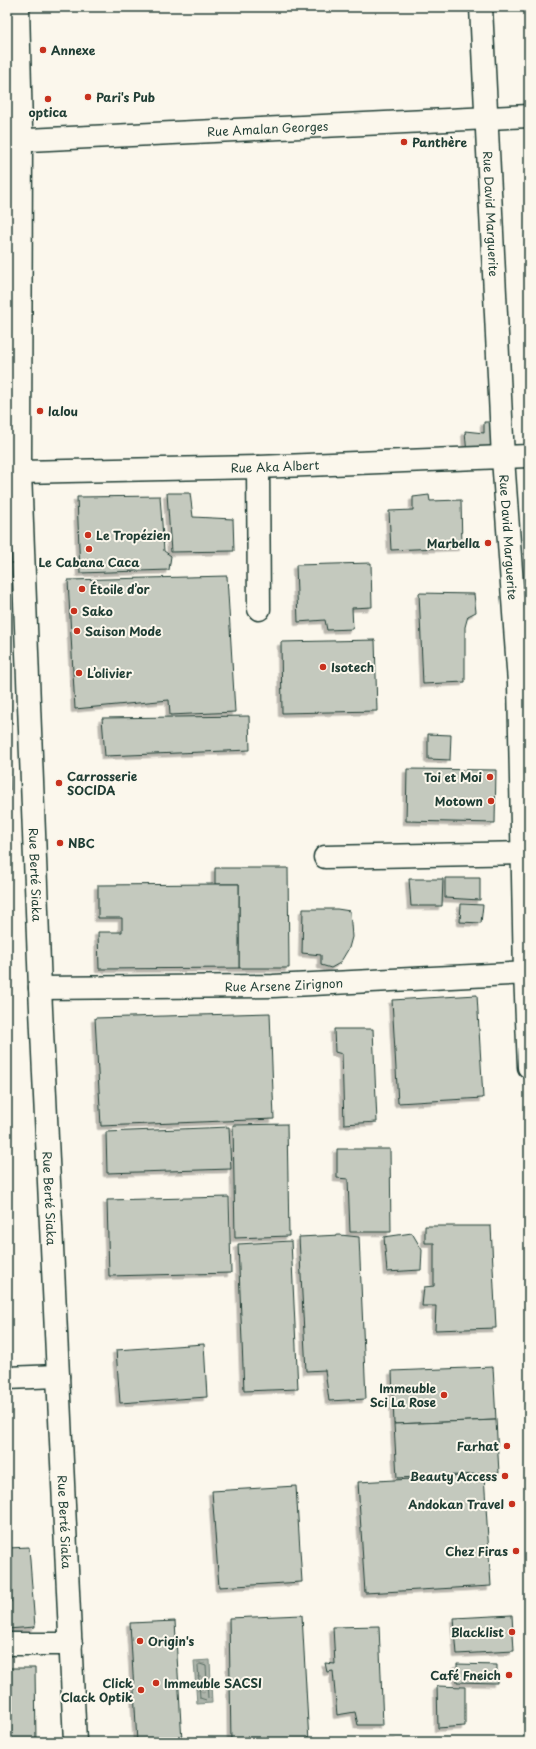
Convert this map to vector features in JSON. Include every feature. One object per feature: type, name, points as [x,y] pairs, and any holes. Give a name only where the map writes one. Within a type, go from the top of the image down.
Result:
[{"type":"street","name":"Rue Berté Siaka","points":[[18,7],[14,141],[20,472],[40,988],[75,1742]]},
{"type":"street","name":"Rue David Marguerite","points":[[481,7],[503,458],[519,683],[529,1067]]},
{"type":"street","name":"Rue Amalan Georges","points":[[14,141],[529,116]]},
{"type":"street","name":"Rue Aka Albert","points":[[20,472],[258,467],[529,456]]},
{"type":"street","points":[[258,467],[258,609]]},
{"type":"street","points":[[325,857],[523,853]]},
{"type":"street","name":"Rue Arsene Zirignon","points":[[40,988],[273,986],[527,973]]},
{"type":"street","points":[[7,1378],[58,1376]]},
{"type":"street","points":[[7,1644],[71,1644]]},
{"type":"water","points":[[210,1660],[212,1703],[197,1704],[194,1661]]},
{"type":"building","points":[[484,422],[496,422],[498,452],[467,455],[465,431],[484,433]]},
{"type":"building","points":[[167,493],[190,493],[193,517],[233,519],[234,551],[171,552]]},
{"type":"building","points":[[429,495],[430,501],[461,500],[462,547],[391,550],[389,511],[413,510],[413,497]]},
{"type":"building","points":[[160,496],[164,551],[171,556],[169,570],[80,573],[77,497]]},
{"type":"building","points":[[371,563],[372,607],[352,608],[353,629],[327,630],[325,620],[298,622],[296,565]]},
{"type":"building","points":[[227,576],[235,712],[170,715],[169,700],[75,709],[68,580]]},
{"type":"building","points":[[419,593],[474,594],[476,612],[468,616],[465,627],[465,682],[423,684]]},
{"type":"building","points":[[7,612],[8,612],[7,674]]},
{"type":"building","points":[[375,640],[377,711],[282,713],[281,642]]},
{"type":"building","points":[[7,697],[10,697],[11,723],[7,723]]},
{"type":"building","points":[[249,716],[250,750],[105,756],[102,718]]},
{"type":"building","points":[[7,731],[9,731],[10,790],[7,790]]},
{"type":"building","points":[[428,734],[451,735],[450,760],[428,759]]},
{"type":"building","points":[[407,769],[496,770],[495,823],[406,821]]},
{"type":"building","points":[[215,868],[288,868],[289,968],[239,968],[239,884],[215,884]]},
{"type":"building","points":[[445,878],[480,878],[480,900],[445,898]]},
{"type":"building","points":[[409,879],[443,879],[442,906],[411,906]]},
{"type":"building","points":[[239,884],[239,968],[99,969],[98,932],[122,932],[122,918],[98,918],[98,885]]},
{"type":"building","points":[[461,904],[483,905],[481,923],[460,922]]},
{"type":"building","points":[[303,909],[337,909],[350,911],[352,937],[349,948],[340,963],[331,968],[321,965],[321,955],[302,953]]},
{"type":"building","points":[[477,995],[483,1098],[398,1103],[392,1000]]},
{"type":"building","points":[[270,1013],[274,1119],[101,1126],[95,1018]]},
{"type":"building","points":[[334,1029],[373,1029],[377,1122],[344,1124],[342,1054],[335,1052]]},
{"type":"building","points":[[287,1124],[289,1236],[235,1238],[233,1125]]},
{"type":"building","points":[[229,1127],[231,1169],[107,1173],[106,1132]]},
{"type":"building","points":[[337,1149],[390,1149],[391,1232],[350,1232],[348,1179],[337,1178]]},
{"type":"building","points":[[229,1197],[231,1273],[109,1276],[107,1200]]},
{"type":"building","points":[[425,1226],[491,1226],[496,1328],[435,1330],[436,1306],[422,1306],[424,1287],[434,1286],[434,1243],[425,1243]]},
{"type":"building","points":[[412,1233],[422,1250],[421,1270],[387,1272],[384,1237]]},
{"type":"building","points":[[340,1235],[359,1237],[366,1399],[329,1401],[325,1370],[306,1371],[299,1237]]},
{"type":"building","points":[[291,1241],[298,1389],[244,1391],[238,1244]]},
{"type":"building","points":[[204,1344],[207,1397],[120,1403],[116,1350]]},
{"type":"building","name":"Immeuble Sci La Rose","points":[[493,1367],[496,1420],[394,1424],[392,1371]]},
{"type":"building","points":[[496,1420],[499,1473],[397,1478],[394,1424]]},
{"type":"building","points":[[484,1475],[491,1586],[365,1593],[358,1482]]},
{"type":"building","points":[[296,1486],[302,1582],[219,1587],[212,1491]]},
{"type":"building","points":[[29,1547],[35,1627],[7,1629],[7,1602],[11,1602],[8,1548]]},
{"type":"building","points":[[302,1615],[309,1742],[231,1742],[229,1618]]},
{"type":"building","points":[[512,1615],[514,1651],[457,1654],[454,1618]]},
{"type":"building","name":"Immeuble SACSI","points":[[175,1621],[182,1742],[137,1742],[130,1623]]},
{"type":"building","points":[[379,1626],[383,1725],[358,1725],[355,1712],[337,1715],[333,1671],[327,1672],[325,1663],[335,1664],[333,1627]]},
{"type":"building","points":[[457,1664],[497,1665],[497,1683],[457,1682]]},
{"type":"building","points":[[7,1668],[35,1668],[36,1742],[7,1742]]},
{"type":"building","points":[[437,1686],[465,1687],[465,1726],[438,1728]]},
{"type":"building","points":[[375,1740],[395,1740],[395,1742],[375,1742]]},
{"type":"place","name":"Annexe","points":[[43,50]]},
{"type":"place","name":"Pari's Pub","points":[[88,97]]},
{"type":"place","name":"optica","points":[[48,99]]},
{"type":"place","name":"Panthère","points":[[404,142]]},
{"type":"place","name":"lalou","points":[[40,411]]},
{"type":"place","name":"Le Tropézien","points":[[88,535]]},
{"type":"place","name":"Marbella","points":[[488,543]]},
{"type":"place","name":"Le Cabana Caca","points":[[89,549]]},
{"type":"place","name":"Étoile d’or","points":[[82,589]]},
{"type":"place","name":"Sako","points":[[74,611]]},
{"type":"place","name":"Saison Mode","points":[[77,631]]},
{"type":"place","name":"Isotech","points":[[323,667]]},
{"type":"place","name":"L’olivier","points":[[79,673]]},
{"type":"place","name":"Toi et Moi","points":[[490,777]]},
{"type":"place","name":"Carrosserie SOCIDA","points":[[59,783]]},
{"type":"place","name":"Motown","points":[[491,801]]},
{"type":"place","name":"NBC","points":[[60,843]]},
{"type":"place","name":"Immeuble Sci La Rose","points":[[444,1395]]},
{"type":"place","name":"Farhat","points":[[507,1446]]},
{"type":"place","name":"Beauty Access","points":[[505,1476]]},
{"type":"place","name":"Andokan Travel","points":[[512,1504]]},
{"type":"place","name":"Chez Firas","points":[[516,1551]]},
{"type":"place","name":"Blacklist","points":[[512,1632]]},
{"type":"place","name":"Origin's","points":[[140,1641]]},
{"type":"place","name":"Café Fneich","points":[[509,1675]]},
{"type":"place","name":"Immeuble SACSI","points":[[156,1683]]},
{"type":"place","name":"Click Clack Optik","points":[[141,1690]]}]
